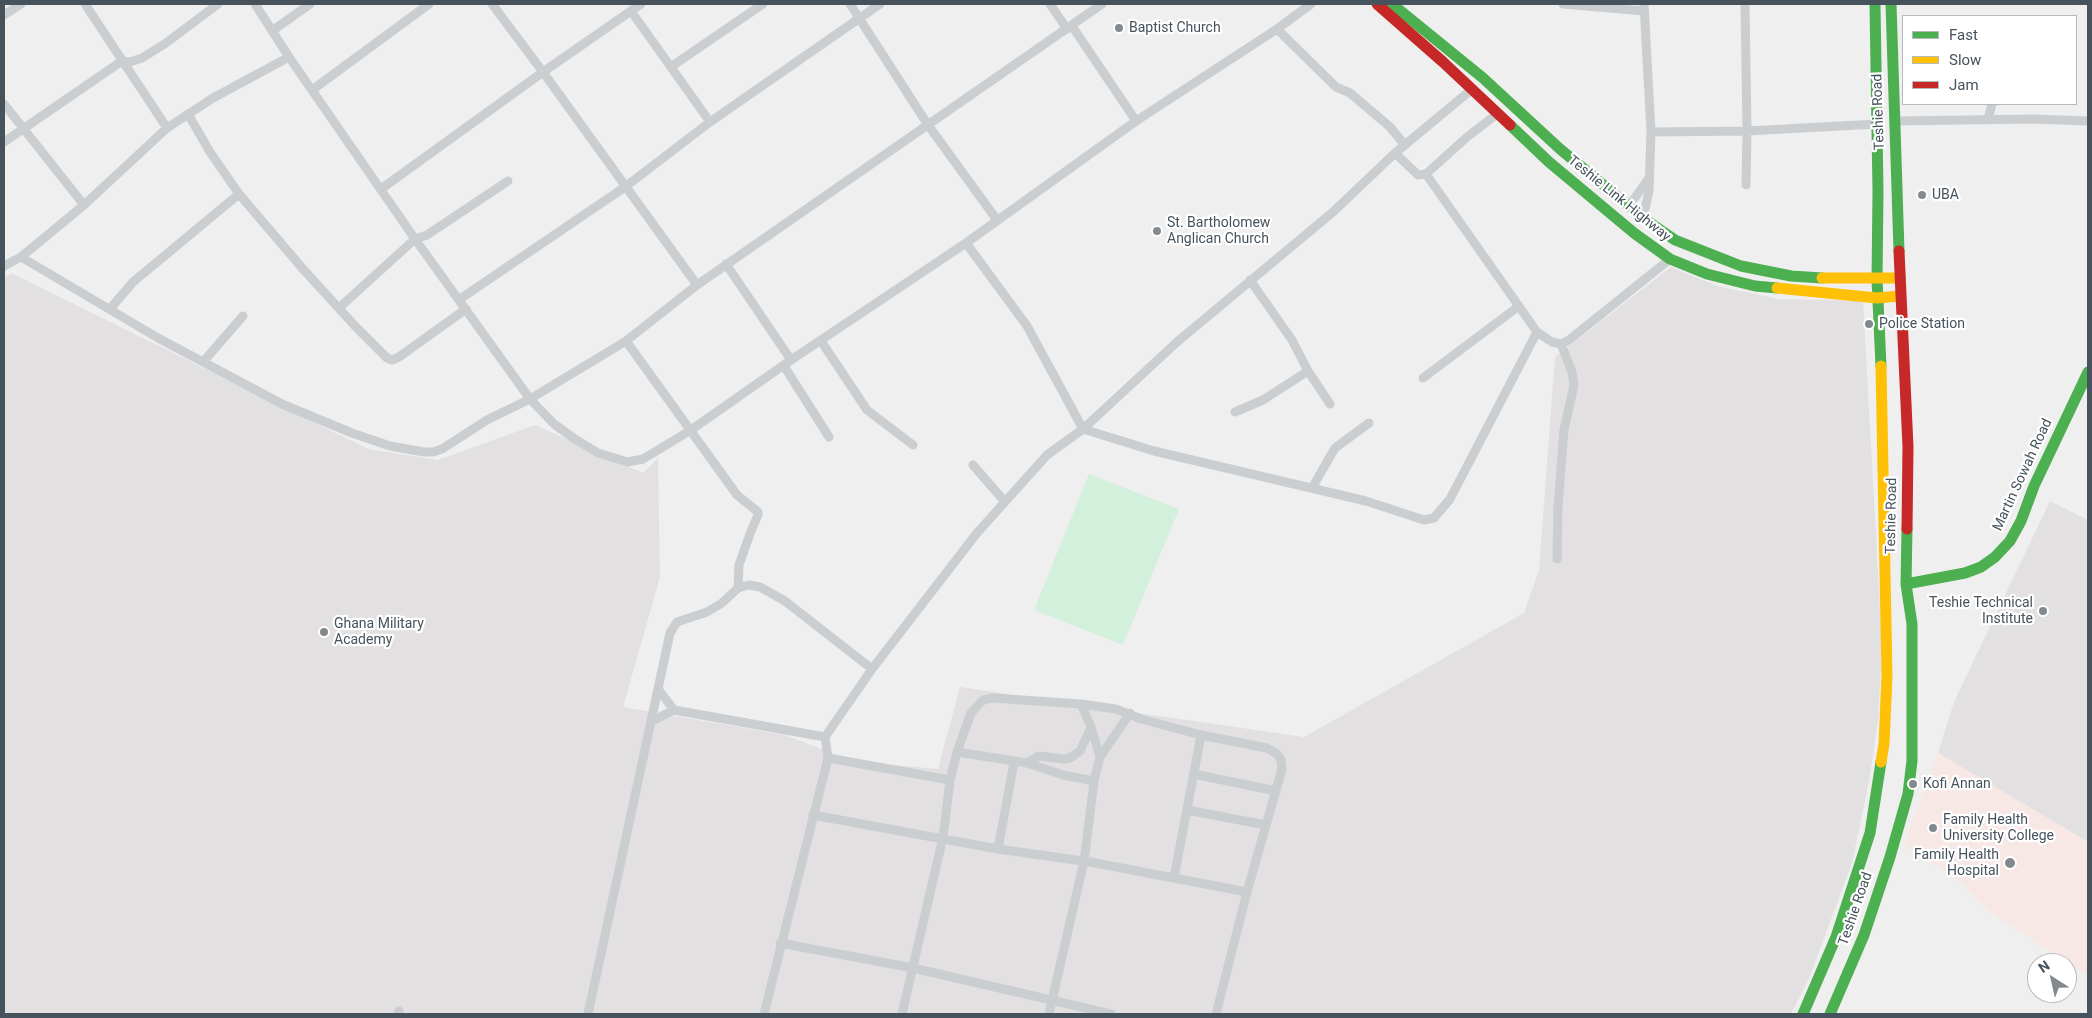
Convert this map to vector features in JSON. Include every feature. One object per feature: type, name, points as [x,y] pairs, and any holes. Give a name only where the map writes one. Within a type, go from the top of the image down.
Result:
[{"type":"main road","name":"Teshie Link Highway","points":[[1376,4],[1394,8],[1483,78],[1560,149],[1644,218],[1675,240],[1740,266],[1791,276],[1835,279],[1900,278]]},
{"type":"main road","name":"Teshie Road","points":[[1803,1014],[1836,937],[1870,833],[1884,744],[1887,648],[1877,298],[1875,4]]},
{"type":"main road","name":"Teshie Road","points":[[1830,1014],[1864,935],[1890,857],[1908,794],[1912,760],[1912,624],[1906,584],[1908,448],[1900,296],[1891,4]]},
{"type":"main road","name":"Teshie Link Highway","points":[[1394,8],[1471,90],[1549,162],[1627,227],[1670,259],[1707,274],[1755,286],[1877,298],[1900,296]]},
{"type":"main road","name":"Martin Sowah Road","points":[[1906,584],[1965,573],[1981,567],[1995,557],[2010,541],[2021,521],[2034,486],[2088,372]]},
{"type":"street","points":[[4,15],[21,4]]},
{"type":"street","points":[[85,4],[167,128]]},
{"type":"street","points":[[4,142],[122,60],[130,62],[142,58],[166,43],[218,4]]},
{"type":"street","points":[[255,4],[289,57],[415,239],[460,299],[530,399],[554,424],[574,439],[598,453],[628,462],[643,458],[691,430],[966,243],[1136,120],[1277,29],[1311,4]]},
{"type":"street","points":[[272,31],[310,4]]},
{"type":"street","points":[[312,90],[429,4]]},
{"type":"street","points":[[492,4],[697,285]]},
{"type":"street","points":[[381,189],[543,72],[642,4]]},
{"type":"street","points":[[672,66],[763,4]]},
{"type":"street","points":[[850,4],[928,124],[997,220]]},
{"type":"street","points":[[460,299],[625,187],[710,122],[880,4]]},
{"type":"street","points":[[1050,4],[1070,27],[1136,120]]},
{"type":"street","points":[[21,257],[203,362],[282,404],[324,422],[390,446],[424,452],[442,449],[487,420],[530,399],[626,341],[726,264],[1102,4]]},
{"type":"street","points":[[1562,4],[1644,8],[1651,132],[1649,178],[1644,218]]},
{"type":"street","points":[[1745,4],[1746,185]]},
{"type":"street","points":[[631,11],[672,66],[710,122]]},
{"type":"street","points":[[1277,29],[1336,87],[1350,93],[1390,127],[1405,145]]},
{"type":"street","points":[[4,266],[21,257],[84,205],[167,128],[213,98],[289,57]]},
{"type":"street","points":[[764,1014],[828,758],[825,737],[872,670],[976,533],[1047,455],[1083,429],[1177,342],[1333,212],[1395,153],[1471,90]]},
{"type":"street","points":[[4,104],[84,205]]},
{"type":"street","points":[[1988,119],[1992,105]]},
{"type":"street","points":[[188,114],[210,152],[240,194],[303,268],[340,307],[355,326],[387,358],[392,360],[399,357],[466,309]]},
{"type":"street","points":[[1395,153],[1418,175],[1426,174],[1467,137],[1497,114]]},
{"type":"street","points":[[1895,121],[1988,119],[2088,121]]},
{"type":"street","points":[[1651,132],[1747,131],[1876,124]]},
{"type":"street","points":[[1426,174],[1537,332],[1552,342],[1561,344],[1569,340],[1670,259]]},
{"type":"street","points":[[1629,206],[1649,178]]},
{"type":"street","points":[[340,307],[415,239],[427,235],[508,181]]},
{"type":"street","points":[[110,309],[133,282],[240,194]]},
{"type":"street","points":[[966,243],[1027,326],[1083,429],[1154,451],[1366,501],[1424,520],[1434,518],[1450,499],[1537,332]]},
{"type":"street","points":[[726,264],[829,436]]},
{"type":"street","points":[[1250,280],[1292,340],[1308,371],[1330,404]]},
{"type":"street","points":[[1423,378],[1519,306]]},
{"type":"street","points":[[203,362],[244,316]]},
{"type":"street","points":[[626,341],[737,495],[758,512],[740,565],[738,588]]},
{"type":"street","points":[[821,341],[867,410],[914,445]]},
{"type":"street","points":[[1556,559],[1564,430],[1574,385],[1572,372],[1561,344]]},
{"type":"street","points":[[1235,412],[1263,400],[1308,371]]},
{"type":"street","points":[[1312,488],[1335,448],[1369,423]]},
{"type":"street","points":[[973,465],[1005,502]]},
{"type":"street","points":[[588,1014],[670,632],[677,622],[707,612],[722,603],[738,588],[748,585],[760,587],[784,601],[872,670]]},
{"type":"street","points":[[658,689],[674,710]]},
{"type":"street","points":[[902,1014],[943,837],[950,780],[957,752],[971,713],[983,700],[993,698],[1081,704],[1116,709],[1141,719],[1201,735],[1267,748],[1277,754],[1281,760],[1282,768],[1247,892],[1216,1014]]},
{"type":"street","points":[[1081,704],[1091,727],[1100,757]]},
{"type":"street","points":[[652,721],[674,710],[825,737]]},
{"type":"street","points":[[1049,1014],[1084,861],[1094,780],[1100,757],[1130,713]]},
{"type":"street","points":[[1028,763],[1040,756],[1070,758],[1080,751],[1091,727]]},
{"type":"street","points":[[1174,878],[1201,735]]},
{"type":"street","points":[[957,752],[1028,763],[1063,775],[1094,780]]},
{"type":"street","points":[[828,758],[950,780]]},
{"type":"street","points":[[998,849],[1014,762]]},
{"type":"street","points":[[1194,774],[1276,791]]},
{"type":"street","points":[[1187,810],[1266,825]]},
{"type":"street","points":[[813,814],[943,837],[998,849],[1084,861],[1247,892]]},
{"type":"street","points":[[780,944],[913,968],[1052,1002],[1111,1014]]},
{"type":"shaded area","name":"Ghana Military Academy","points":[[1671,267],[1717,286],[1778,299],[1863,301],[1882,645],[1878,722],[1869,781],[1852,863],[1810,976],[1791,1014],[4,1014],[4,279],[11,273],[368,449],[438,460],[535,425],[643,473],[658,458],[660,577],[623,707],[785,735],[852,761],[938,769],[960,687],[1304,737],[1524,613],[1539,570],[1555,357]]},
{"type":"shaded area","name":"Teshie Technical Institute","points":[[2050,501],[2088,520],[2088,842],[1938,753],[1954,702]]},
{"type":"shaded area","name":"Family Health Hospital","points":[[1938,753],[2088,842],[2088,977],[2077,970],[2077,953],[2052,953],[1987,910],[1960,881],[1904,845]]},
{"type":"green space","points":[[1089,474],[1179,509],[1123,645],[1034,610]]},
{"type":"traffic: fast","points":[[1392,4],[1483,78],[1560,149],[1643,218],[1675,240],[1741,266],[1791,276],[1822,278]]},
{"type":"traffic: fast","points":[[1875,4],[1878,192],[1877,279],[1881,366]]},
{"type":"traffic: fast","points":[[1891,4],[1899,251]]},
{"type":"traffic: fast","points":[[1510,125],[1549,162],[1634,233],[1670,259],[1707,274],[1755,286],[1777,288]]},
{"type":"traffic: fast","points":[[1906,584],[1965,573],[1981,567],[1995,557],[2010,541],[2021,521],[2034,486],[2088,372]]},
{"type":"traffic: fast","points":[[1830,1014],[1864,935],[1890,857],[1908,794],[1912,761],[1912,624],[1906,584],[1907,529]]},
{"type":"traffic: fast","points":[[1803,1014],[1836,937],[1870,833],[1881,762]]},
{"type":"traffic: slow","points":[[1822,278],[1900,278]]},
{"type":"traffic: slow","points":[[1777,288],[1877,298],[1900,296]]},
{"type":"traffic: slow","points":[[1881,366],[1887,676],[1884,744],[1881,762]]},
{"type":"traffic: jam","points":[[1377,4],[1443,62],[1510,125]]},
{"type":"traffic: jam","points":[[1899,251],[1908,447],[1907,529]]},
{"type":"place","name":"Baptist Church","points":[[1119,28]]},
{"type":"place","name":"UBA","points":[[1922,195]]},
{"type":"place","name":"St. Bartholomew Anglican Church","points":[[1157,231]]},
{"type":"place","name":"Police Station","points":[[1869,324]]},
{"type":"place","name":"Teshie Technical Institute","points":[[2043,611]]},
{"type":"place","name":"Ghana Military Academy","points":[[324,632]]},
{"type":"place","name":"Kofi Annan","points":[[1913,784]]},
{"type":"place","name":"Family Health University College","points":[[1933,828]]},
{"type":"place","name":"Family Health Hospital","points":[[2010,863]]}]
